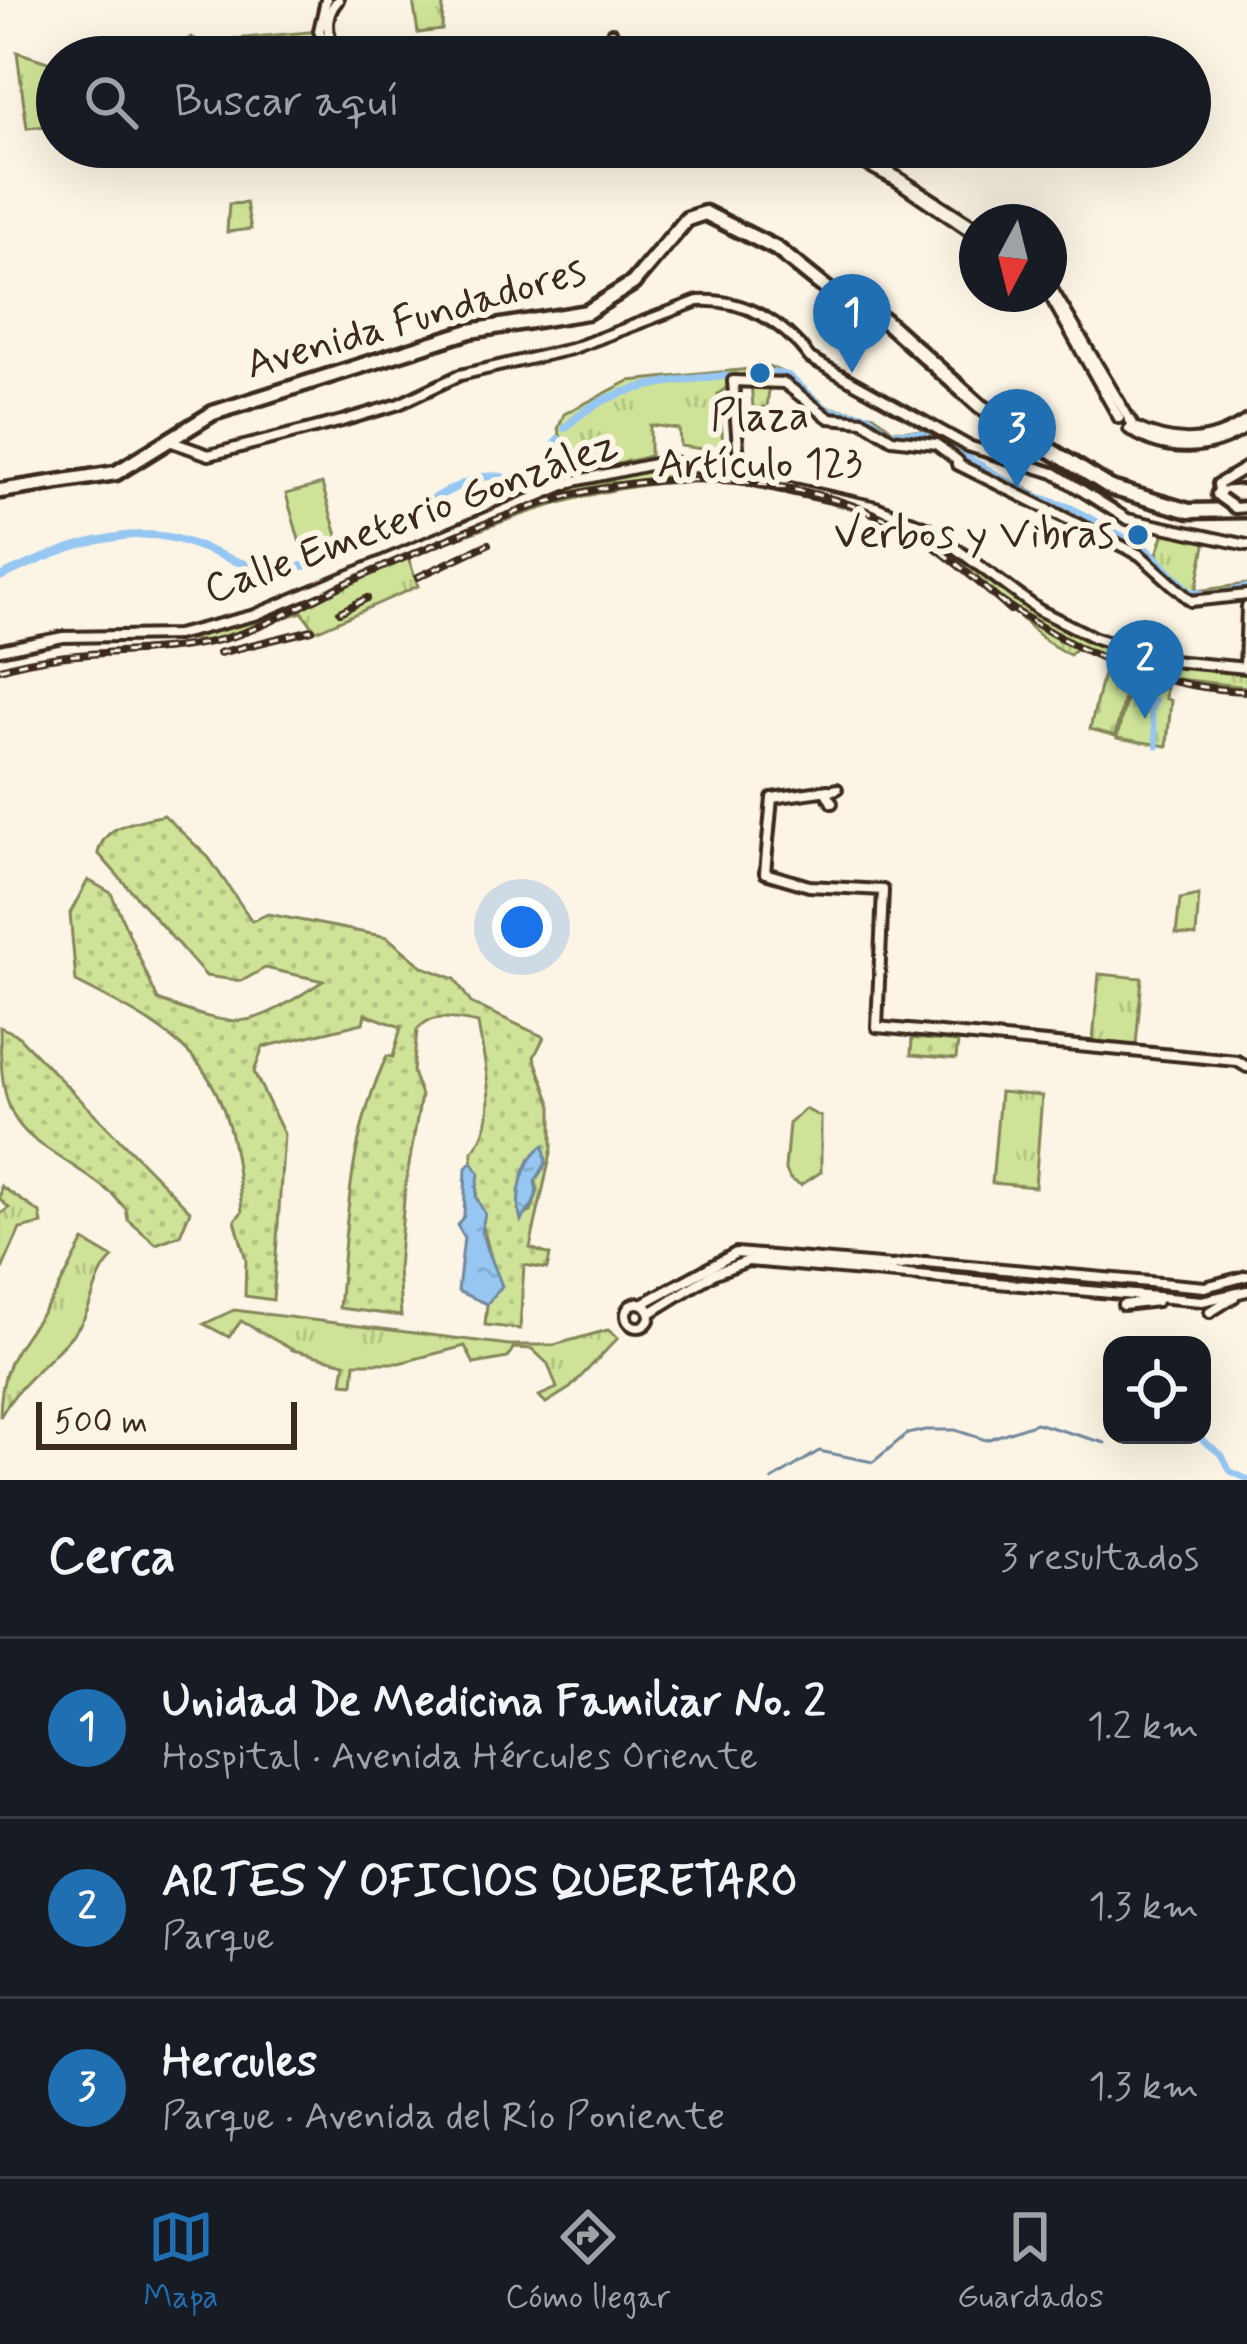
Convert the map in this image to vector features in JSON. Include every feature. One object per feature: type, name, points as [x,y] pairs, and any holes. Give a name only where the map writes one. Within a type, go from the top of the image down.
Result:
[{"type":"main road","name":"Avenida Fundadores","points":[[0,489],[115,469],[174,439],[213,409],[391,350],[497,318],[559,316],[585,308],[632,280],[682,218],[702,209],[751,230],[869,306],[982,403],[1098,476],[1136,493],[1183,504],[1247,502]]},
{"type":"main road","points":[[1220,496],[1247,502]]},
{"type":"street","points":[[322,36],[319,31],[330,4]]},
{"type":"street","points":[[872,168],[959,221]]},
{"type":"street","points":[[882,168],[959,220]]},
{"type":"street","points":[[174,439],[209,455],[399,404],[460,375],[571,349],[706,300],[745,307],[795,336],[810,358],[968,446],[1054,473],[1127,519],[1247,545]]},
{"type":"street","points":[[1067,308],[1126,420],[1174,441]]},
{"type":"street","points":[[1058,312],[1123,423],[1142,437],[1212,447],[1247,424]]},
{"type":"street","points":[[740,473],[733,381],[784,382],[829,418],[863,421],[889,438],[936,444],[957,462],[1136,552],[1186,599],[1210,603],[1247,595]]},
{"type":"street","name":"Calle Emeterio González","points":[[0,650],[63,637],[125,640],[177,635],[267,611],[394,552],[574,482],[652,461],[740,473],[848,498],[928,528],[1039,610],[1128,652],[1246,668]]},
{"type":"street","points":[[1220,496],[1218,484],[1247,471]]},
{"type":"street","points":[[1246,668],[1247,607]]},
{"type":"street","points":[[827,793],[771,801],[765,876],[809,886],[883,890],[877,1027],[1247,1064]]},
{"type":"street","points":[[1234,1297],[1165,1298],[926,1277],[787,1260],[736,1253],[627,1309],[629,1324],[644,1326],[650,1313],[740,1262],[787,1260],[892,1265],[925,1262],[1205,1287],[1247,1276]]},
{"type":"street","points":[[925,1262],[926,1277]]},
{"type":"street","points":[[1055,1273],[1071,1264]]},
{"type":"street","points":[[1170,1283],[1185,1275]]},
{"type":"street","points":[[686,1277],[692,1288]]},
{"type":"street","points":[[1104,1292],[1082,1282],[1105,1278]]},
{"type":"street","points":[[1210,1312],[1247,1291]]},
{"type":"street","points":[[1123,1305],[1165,1298]]},
{"type":"street","points":[[642,1304],[650,1313]]},
{"type":"green space","points":[[413,0],[443,2],[442,30],[418,33]]},
{"type":"green space","points":[[319,31],[320,36],[265,36]]},
{"type":"green space","points":[[17,52],[36,58],[36,127],[27,128]]},
{"type":"green space","points":[[246,203],[251,229],[227,232],[229,204]]},
{"type":"green space","points":[[770,367],[789,375],[827,407],[874,415],[892,430],[927,431],[976,463],[1157,554],[1164,532],[1206,540],[1196,591],[1247,584],[1247,593],[1211,601],[1186,597],[1138,551],[959,464],[931,441],[895,438],[870,422],[827,415],[787,384],[770,380],[767,407],[753,408],[751,381],[732,384],[718,394],[724,452],[680,446],[679,429],[650,425],[650,456],[591,471],[587,462],[569,460],[558,429],[564,414],[629,381]]},
{"type":"green space","points":[[684,467],[826,495],[908,522],[1061,627],[1138,655],[1247,670],[1247,687],[1170,678],[1077,647],[1070,655],[1041,637],[957,563],[903,526],[826,500],[768,487],[714,482],[663,483],[563,502],[408,557],[418,586],[316,631],[302,612],[207,641],[185,639],[289,604],[535,499],[636,472]]},
{"type":"green space","points":[[322,484],[338,539],[302,550],[286,494]]},
{"type":"green space","points":[[1104,670],[1129,676],[1115,736],[1090,729]]},
{"type":"green space","points":[[1131,678],[1166,685],[1165,698],[1171,701],[1167,746],[1117,738]]},
{"type":"green space","points":[[164,815],[209,858],[252,921],[268,914],[387,937],[423,967],[455,979],[471,1003],[544,1037],[534,1057],[552,1106],[552,1148],[530,1248],[550,1255],[547,1269],[524,1265],[520,1329],[485,1325],[487,1304],[498,1284],[477,1201],[472,1152],[486,1123],[488,1090],[478,1023],[453,1018],[429,1020],[417,1030],[413,1072],[421,1096],[405,1188],[398,1268],[401,1316],[339,1308],[357,1148],[374,1086],[387,1056],[393,1057],[401,1027],[365,1014],[363,1023],[263,1047],[254,1072],[284,1134],[273,1300],[245,1296],[246,1260],[235,1220],[242,1212],[237,1164],[217,1093],[180,1045],[153,1024],[76,982],[70,913],[88,880],[111,893],[158,1000],[209,1017],[245,1020],[261,1016],[323,981],[265,968],[242,981],[206,976],[98,853],[115,830]],"holes":[[[530,1157],[538,1191],[531,1212],[524,1215],[518,1210]]]},
{"type":"green space","points":[[1199,895],[1196,936],[1176,934],[1180,899]]},
{"type":"green space","points":[[1099,974],[1142,978],[1136,1045],[1093,1041]]},
{"type":"green space","points":[[0,1027],[16,1034],[190,1211],[180,1235],[156,1244],[128,1220],[126,1209],[112,1194],[24,1130],[6,1094]]},
{"type":"green space","points":[[912,1038],[958,1042],[956,1059],[911,1055]]},
{"type":"green space","points":[[1000,1092],[1042,1096],[1035,1187],[992,1183]]},
{"type":"green space","points":[[805,1109],[821,1117],[821,1172],[801,1185],[790,1179],[785,1168],[789,1124]]},
{"type":"green space","points":[[1,1186],[40,1213],[42,1224],[20,1229],[0,1274],[0,1214],[9,1208],[0,1199]]},
{"type":"green space","points":[[84,1241],[113,1258],[80,1325],[0,1417],[4,1380],[15,1353]]},
{"type":"green space","points":[[234,1310],[509,1345],[554,1345],[608,1330],[618,1338],[570,1388],[546,1403],[539,1396],[557,1388],[548,1364],[532,1349],[513,1348],[508,1358],[474,1364],[465,1346],[399,1363],[355,1363],[353,1384],[342,1383],[345,1363],[293,1350],[241,1321],[229,1337],[204,1324]]},
{"type":"water","points":[[544,1145],[546,1163],[535,1182],[535,1199],[521,1221],[522,1179],[530,1160]]},
{"type":"water","points":[[472,1162],[479,1173],[476,1197],[485,1214],[481,1232],[502,1286],[487,1304],[458,1291],[464,1237],[457,1225],[464,1216],[466,1168]]},
{"type":"waterway","points":[[773,373],[788,376],[826,410],[867,416],[890,433],[926,434],[1029,494],[1070,508],[1150,552],[1190,592],[1215,596],[1247,588]]},
{"type":"waterway","points":[[565,428],[619,394],[661,383],[726,376]]},
{"type":"waterway","points":[[0,577],[82,545],[147,535],[181,540],[261,568],[302,566],[353,547],[473,480],[489,476],[529,481],[547,462],[558,439]]},
{"type":"waterway","points":[[1155,700],[1151,712],[1157,746]]},
{"type":"waterway","points":[[772,1480],[819,1451],[873,1462],[907,1434],[926,1430],[955,1430],[986,1440],[1036,1423],[1103,1442]]},
{"type":"waterway","points":[[1208,1444],[1222,1455],[1230,1471],[1247,1479]]},
{"type":"railway","points":[[0,669],[58,657],[177,647],[234,636],[502,517],[589,491],[676,480],[767,485],[855,506],[933,546],[1010,610]]},
{"type":"railway","points":[[418,577],[488,544]]},
{"type":"railway","points":[[340,612],[367,598]]},
{"type":"railway","points":[[1001,601],[1057,636],[1117,664],[1180,683],[1247,691]]},
{"type":"railway","points":[[219,653],[312,630]]},
{"type":"place","name":"Plaza Artículo 123","points":[[760,373]]},
{"type":"place","name":"Unidad De Medicina Familiar No. 2","points":[[852,373]]},
{"type":"place","name":"Hercules","points":[[1017,488]]},
{"type":"place","name":"Verbos y Vibras","points":[[1138,535]]},
{"type":"place","name":"ARTES Y OFICIOS QUERETARO","points":[[1145,719]]}]
